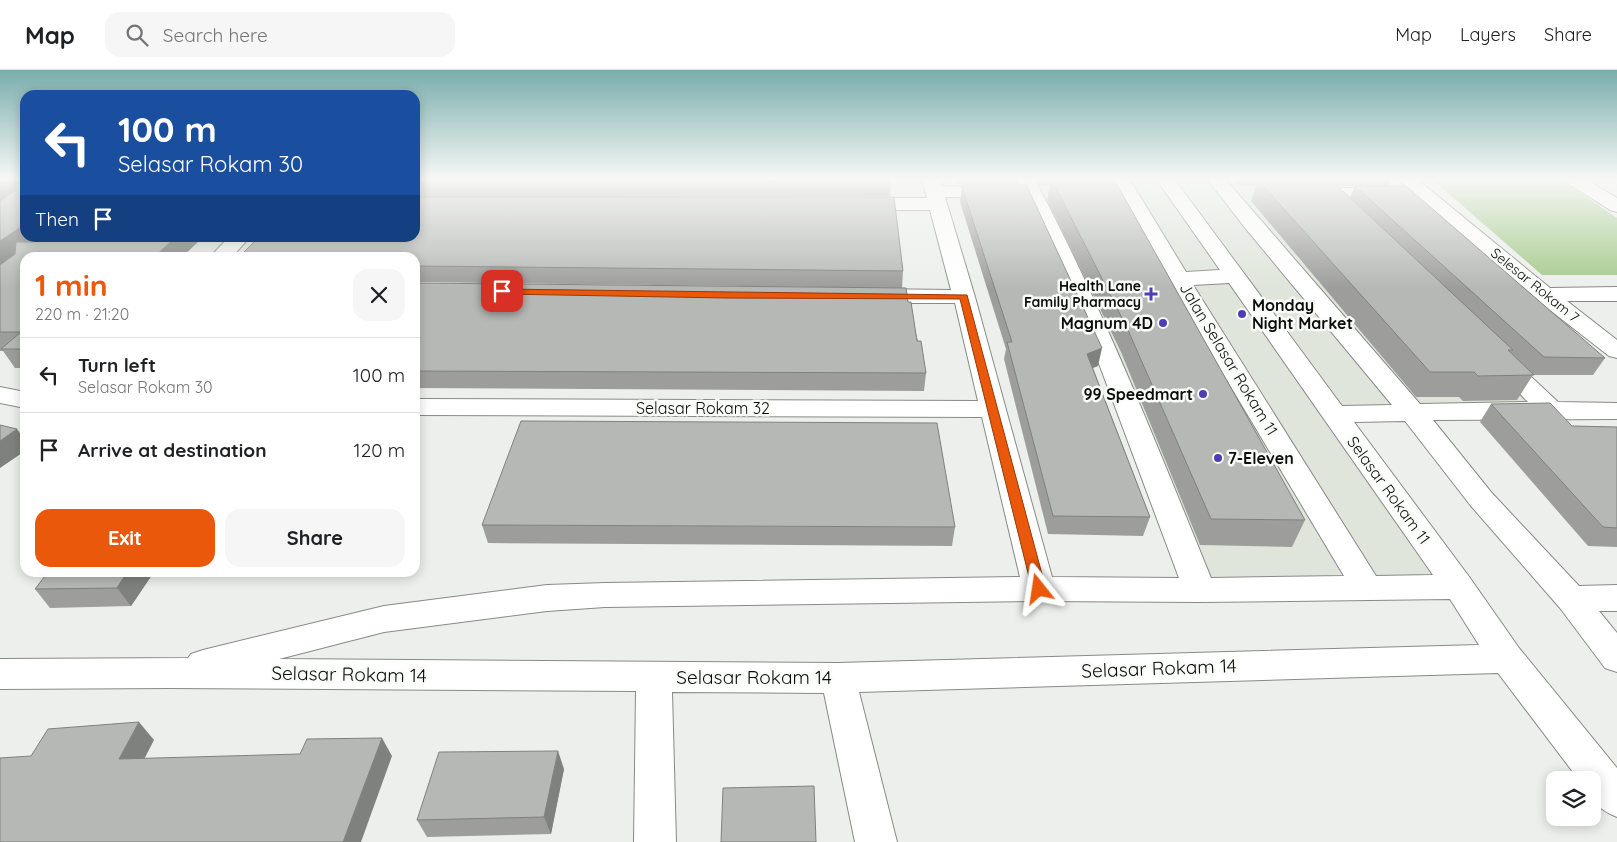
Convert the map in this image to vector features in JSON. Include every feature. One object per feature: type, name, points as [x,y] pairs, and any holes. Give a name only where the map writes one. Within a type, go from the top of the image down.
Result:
[{"type":"street","points":[[941,216],[964,297],[1039,589]]},
{"type":"street","points":[[1047,216],[1107,353],[1200,590]]},
{"type":"street","name":"Jalan Selasar Rokam 11","points":[[1139,216],[1181,278],[1224,355],[1368,589]]},
{"type":"street","name":"Selasar Rokam 11","points":[[1192,216],[1459,587],[1507,658],[1617,798]]},
{"type":"street","points":[[1253,216],[1481,499],[1571,599],[1617,658]]},
{"type":"street","name":"Selesar Rokam 7","points":[[1452,216],[1545,295],[1617,351]]},
{"type":"street","points":[[225,252],[234,242]]},
{"type":"street","points":[[1181,278],[1235,276]]},
{"type":"street","points":[[1545,295],[1617,294]]},
{"type":"street","points":[[855,296],[964,297]]},
{"type":"street","points":[[1488,349],[1551,410]]},
{"type":"street","points":[[0,395],[20,399]]},
{"type":"street","name":"Selasar Rokam 32","points":[[420,407],[992,409]]},
{"type":"street","points":[[1334,414],[1551,410],[1617,412]]},
{"type":"street","points":[[169,673],[384,619],[546,598],[605,595],[1039,589],[1200,590],[1459,587]]},
{"type":"street","points":[[1571,599],[1617,598]]},
{"type":"street","name":"Selasar Rokam 14","points":[[0,674],[169,673],[838,678],[1507,658]]},
{"type":"street","points":[[654,677],[655,842]]},
{"type":"street","points":[[838,678],[876,842]]},
{"type":"shaded area","points":[[1042,216],[1351,216],[1550,412],[1335,414],[1462,591],[1198,578]]},
{"type":"green space","points":[[1474,216],[1614,216],[1617,218],[1617,275],[1542,275]]},
{"type":"building","points":[[0,216],[20,216],[20,227],[0,241]]},
{"type":"building","points":[[420,216],[896,216],[903,271],[420,266],[420,252],[244,252],[254,242],[420,242]]},
{"type":"building","points":[[971,216],[1041,216],[1102,348],[1087,354],[1150,517],[1053,516],[1007,342],[1012,342]]},
{"type":"building","points":[[1070,216],[1135,216],[1305,520],[1211,519],[1127,328]]},
{"type":"building","points":[[1290,216],[1370,216],[1513,350],[1508,350],[1534,375],[1478,376],[1474,372],[1430,372]]},
{"type":"building","points":[[1388,216],[1441,216],[1605,358],[1544,357]]},
{"type":"building","points":[[16,242],[171,242],[160,252],[20,252],[20,332],[0,332],[0,265],[15,254]]},
{"type":"building","points":[[420,283],[906,288],[908,302],[911,302],[917,341],[921,341],[926,373],[420,371]]},
{"type":"building","points":[[20,333],[20,349],[1,349]]},
{"type":"building","points":[[1550,403],[1572,426],[1617,427],[1617,528],[1603,527],[1491,404]]},
{"type":"building","points":[[521,421],[937,423],[955,527],[482,525]]},
{"type":"building","points":[[0,425],[17,429],[0,441]]},
{"type":"building","points":[[44,577],[124,577],[117,588],[35,589]]},
{"type":"building","points":[[139,722],[119,759],[300,754],[307,739],[382,738],[343,842],[0,842],[0,758],[31,756],[48,729]]},
{"type":"building","points":[[558,751],[544,817],[417,820],[439,752]]},
{"type":"building","points":[[814,786],[816,842],[721,842],[723,788]]},
{"type":"place","name":"Health Lane Family Pharmacy","points":[[1151,294]]},
{"type":"place","name":"Monday Night Market","points":[[1242,314]]},
{"type":"place","name":"Magnum 4D","points":[[1163,323]]},
{"type":"place","name":"99 Speedmart","points":[[1203,394]]},
{"type":"place","name":"7-Eleven","points":[[1218,458]]},
{"type":"route","points":[[502,291],[726,296],[964,297],[1039,589]]}]
